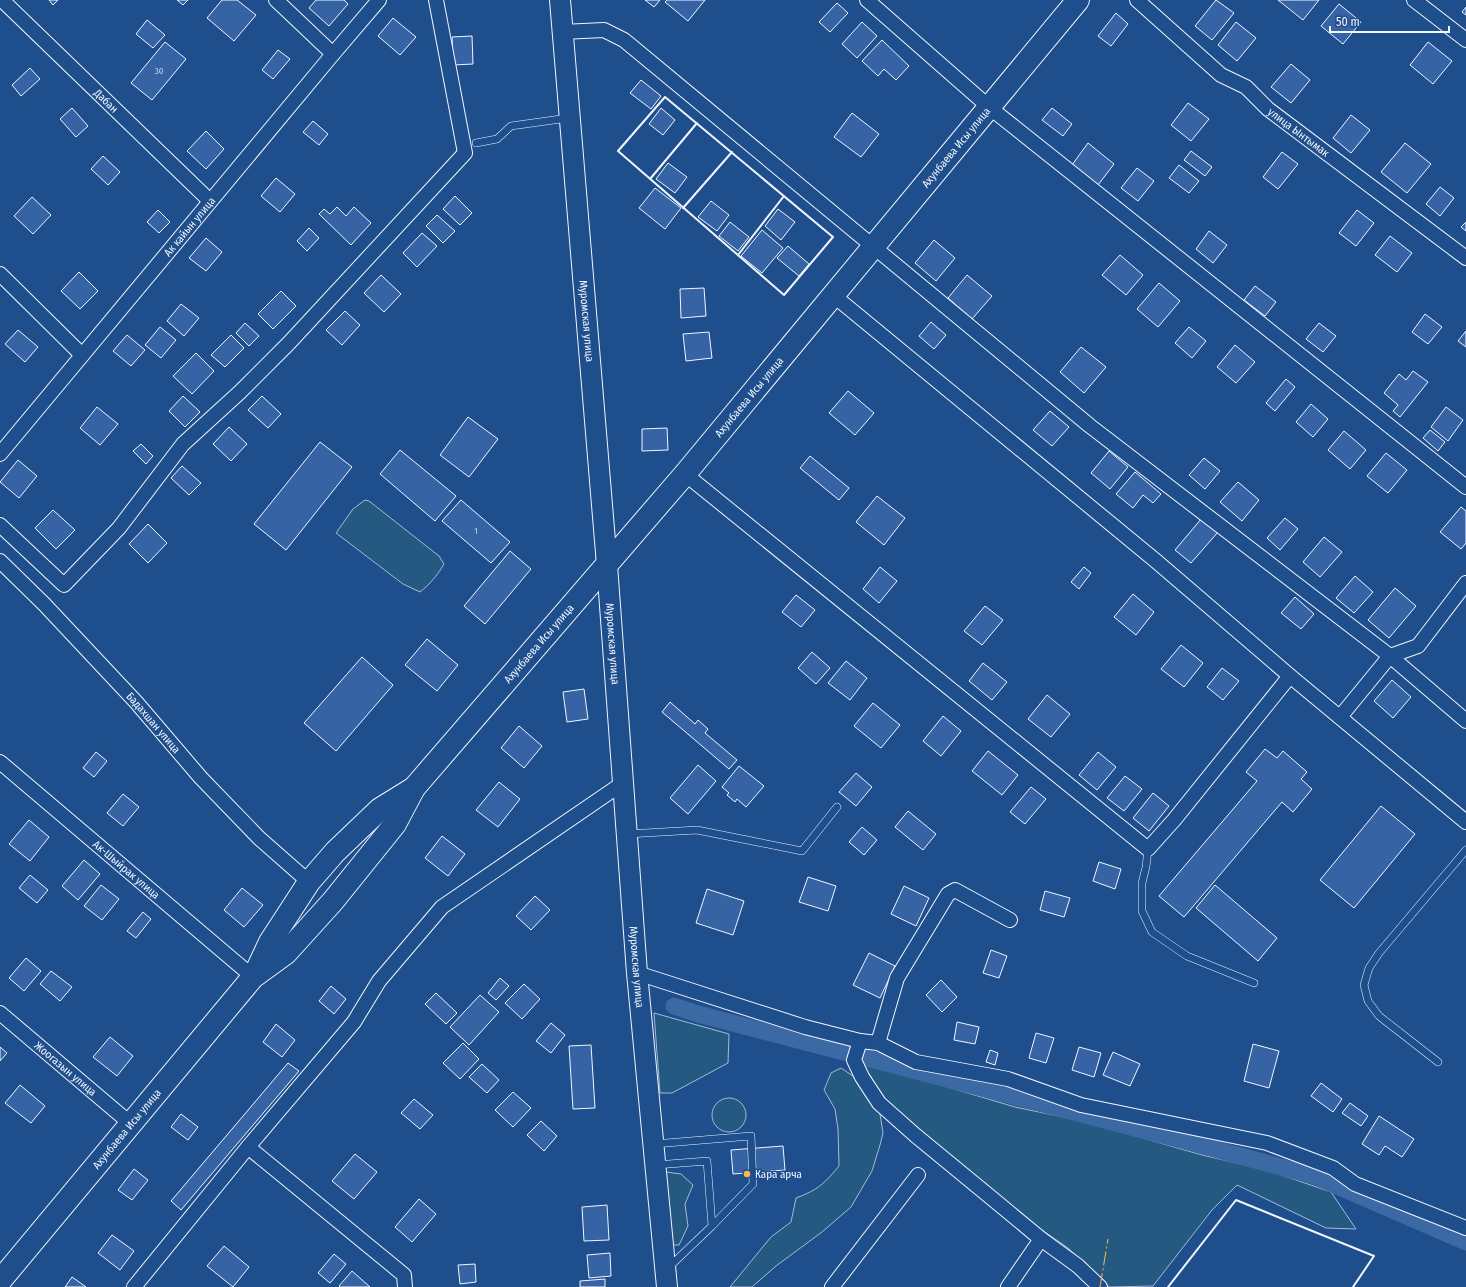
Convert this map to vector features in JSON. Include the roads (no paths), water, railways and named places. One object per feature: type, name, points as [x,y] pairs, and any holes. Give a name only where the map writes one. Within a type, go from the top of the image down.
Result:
[{"type":"main road","name":"Муромская улица","points":[[560,0],[607,565],[637,973],[652,1144],[666,1279]]},
{"type":"main road","name":"Ахунбаева Исы улица","points":[[253,977],[286,953],[334,901],[395,824],[414,788],[685,474],[1078,0]]},
{"type":"main road","name":"Ахунбаева Исы улица","points":[[2,1273],[131,1124],[253,977],[270,942],[309,882],[335,852],[380,809],[414,788]]},
{"type":"street","name":"Дабан","points":[[2,0],[210,201]]},
{"type":"street","points":[[276,0],[333,54]]},
{"type":"street","name":"Ак кайын улица","points":[[0,454],[379,0]]},
{"type":"street","points":[[0,525],[64,585],[119,528],[183,444],[240,392],[289,343],[465,153],[436,0]]},
{"type":"street","points":[[867,0],[989,107],[1466,487]]},
{"type":"street","name":"улица Ынтымак","points":[[1137,0],[1221,75],[1246,88],[1268,109],[1466,258]]},
{"type":"street","points":[[1414,0],[1466,40]]},
{"type":"street","points":[[562,32],[604,30],[624,40],[1090,426],[1390,656],[1466,721]]},
{"type":"street","points":[[0,274],[82,355]]},
{"type":"street","points":[[833,295],[1156,561],[1290,676],[1466,822]]},
{"type":"street","points":[[685,474],[1148,849],[1174,820],[1290,676]]},
{"type":"street","name":"Бадахшан улица","points":[[0,561],[44,604],[136,702],[212,789],[259,838],[309,882]]},
{"type":"street","points":[[1340,717],[1390,656],[1418,646],[1466,583]]},
{"type":"street","name":"Ак-Шыйрак улица","points":[[0,762],[253,977]]},
{"type":"street","points":[[134,1287],[248,1147],[354,1022],[379,981],[442,907],[623,783]]},
{"type":"street","points":[[878,1044],[897,978],[948,894],[955,890],[1010,920]]},
{"type":"street","points":[[637,973],[805,1026],[857,1050],[878,1044],[916,1062],[1008,1079],[1081,1105],[1267,1143],[1333,1168],[1355,1184],[1466,1228]]},
{"type":"street","name":"Жоогазын улица","points":[[0,1013],[131,1124]]},
{"type":"street","points":[[857,1050],[862,1077],[879,1103],[915,1135],[1041,1238],[1078,1266],[1100,1287]]},
{"type":"street","points":[[248,1147],[404,1275],[405,1287]]},
{"type":"street","points":[[832,1287],[918,1175]]},
{"type":"street","points":[[1008,1287],[1041,1238]]},
{"type":"lane","points":[[462,138],[476,143],[497,139],[511,126],[570,118]]},
{"type":"lane","points":[[465,153],[476,143]]},
{"type":"lane","points":[[627,834],[698,830],[802,851],[837,807]]},
{"type":"lane","points":[[1148,849],[1142,883],[1142,911],[1152,932],[1187,956],[1254,983]]},
{"type":"lane","points":[[1438,1062],[1379,1016],[1368,1001],[1364,985],[1369,968],[1379,953],[1466,850]]},
{"type":"lane","points":[[652,1144],[751,1136],[753,1184],[712,1226],[666,1279]]},
{"type":"lane","points":[[654,1165],[707,1161],[712,1226]]},
{"type":"waterway","points":[[674,1006],[698,1014],[1314,1176],[1466,1242]]},
{"type":"place","name":"Кара арча","points":[[747,1174]]}]
